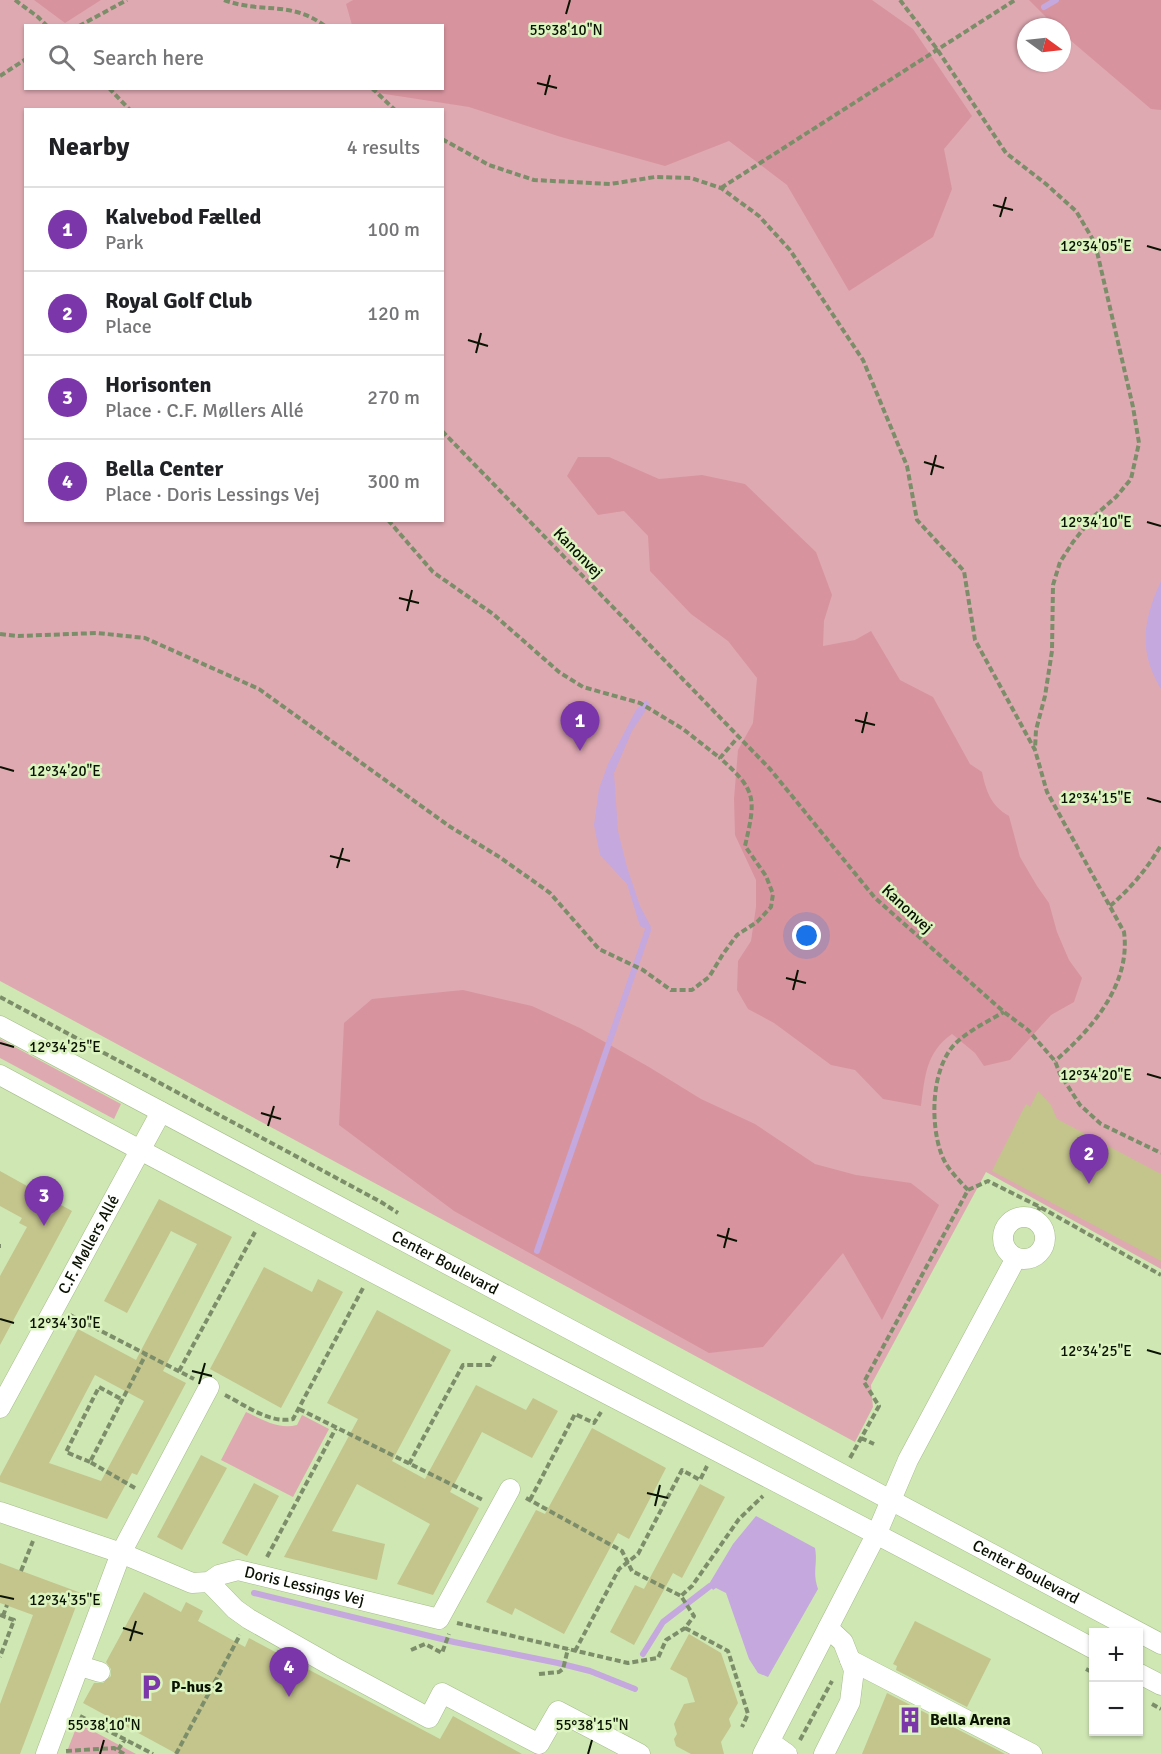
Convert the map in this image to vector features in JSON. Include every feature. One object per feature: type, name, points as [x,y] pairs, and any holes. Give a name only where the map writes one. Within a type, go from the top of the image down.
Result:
[{"type":"street","name":"Center Boulevard","points":[[0,1026],[1161,1644]]},
{"type":"street","points":[[0,1075],[140,1151],[877,1533],[1089,1646]]},
{"type":"street","name":"C.F. Møllers Allé","points":[[0,1408],[161,1112]]},
{"type":"street","points":[[1037,1213],[1046,1233],[1044,1246],[1029,1259],[1016,1258],[1005,1248],[1003,1242],[1005,1228],[1014,1218],[1037,1213]]},
{"type":"street","points":[[792,1749],[766,1748],[877,1533],[908,1460],[1016,1258]]},
{"type":"street","points":[[46,1754],[72,1711],[80,1666],[121,1553],[209,1387]]},
{"type":"street","points":[[439,1619],[510,1489]]},
{"type":"street","points":[[0,1512],[121,1553],[192,1583],[209,1582],[235,1609],[329,1672],[425,1724],[442,1693],[536,1749],[558,1711],[640,1754]]},
{"type":"street","name":"Doris Lessings Vej","points":[[209,1582],[219,1575],[238,1570],[439,1619]]},
{"type":"street","points":[[824,1754],[850,1702],[854,1670],[843,1642],[828,1628]]},
{"type":"street","points":[[850,1660],[1032,1754]]},
{"type":"street","points":[[80,1666],[100,1672]]},
{"type":"street","points":[[1143,1676],[1161,1685]]},
{"type":"path","points":[[15,0],[45,24]]},
{"type":"path","points":[[82,24],[127,0]]},
{"type":"path","points":[[224,0],[239,6],[290,6],[308,14],[322,24]]},
{"type":"path","points":[[900,0],[937,49],[1006,153],[1046,183],[1076,211],[1095,243],[1133,407],[1139,443],[1131,479],[1116,498],[1093,517],[1073,542],[1060,562],[1053,585],[1052,651],[1036,730],[1035,750]]},
{"type":"path","points":[[721,188],[1015,0]]},
{"type":"path","points":[[0,76],[24,60]]},
{"type":"path","points":[[112,90],[128,108]]},
{"type":"path","points":[[374,90],[393,108]]},
{"type":"path","points":[[444,140],[489,165],[534,180],[610,184],[655,177],[691,178],[721,188],[759,216],[790,250],[863,360],[907,466],[917,520],[964,571],[975,640],[1035,750],[1047,792],[1124,932],[1125,954],[1122,967],[1099,1015],[1080,1040],[1055,1061]]},
{"type":"path","name":"Kanonvej","points":[[444,433],[770,769],[875,898],[1004,1012],[1028,1030],[1055,1061],[1060,1074],[1080,1105],[1101,1124],[1161,1153]]},
{"type":"path","points":[[0,634],[18,636],[98,633],[145,638],[259,689],[449,826],[501,858],[550,893],[599,949],[643,970],[671,990],[692,990],[709,977],[737,935],[757,922],[771,907],[773,894],[766,876],[745,846],[752,814],[751,798],[743,779],[684,729],[640,703],[583,687],[559,672],[493,615],[433,572],[390,522]]},
{"type":"path","points":[[720,758],[739,736]]},
{"type":"path","points":[[1110,906],[1148,868],[1161,845]]},
{"type":"path","points":[[0,997],[381,1202],[400,1215]]},
{"type":"path","points":[[968,1190],[951,1172],[941,1154],[934,1122],[935,1097],[942,1065],[956,1043],[1004,1012]]},
{"type":"path","points":[[850,1458],[879,1406],[864,1382],[968,1190],[987,1181],[1037,1213],[1161,1275]]},
{"type":"path","points":[[178,1371],[264,1215]]},
{"type":"path","points":[[55,1307],[270,1418],[285,1421],[293,1419],[299,1409],[372,1271]]},
{"type":"path","points":[[409,1464],[463,1365],[490,1365],[504,1339]]},
{"type":"path","points":[[90,1462],[146,1354]]},
{"type":"path","points":[[123,1400],[99,1387],[66,1452],[90,1462],[151,1498]]},
{"type":"path","points":[[530,1500],[575,1414],[594,1423],[611,1395]]},
{"type":"path","points":[[299,1409],[500,1508]]},
{"type":"path","points":[[257,1575],[336,1428]]},
{"type":"path","points":[[861,1438],[874,1444]]},
{"type":"path","points":[[575,1651],[618,1569],[638,1554],[682,1470],[700,1480],[707,1466]]},
{"type":"path","points":[[682,1597],[739,1519],[777,1481]]},
{"type":"path","points":[[439,1619],[628,1663],[658,1658],[666,1640],[685,1628],[694,1616],[682,1597],[632,1571],[622,1551],[510,1489]]},
{"type":"path","points":[[21,1571],[40,1525]]},
{"type":"path","points":[[0,1657],[14,1620],[1,1615],[7,1605]]},
{"type":"path","points":[[176,1754],[249,1619]]},
{"type":"path","points":[[685,1628],[728,1651],[748,1714],[742,1727]]},
{"type":"path","points":[[411,1650],[425,1644],[442,1653],[446,1644]]},
{"type":"path","points":[[539,1674],[559,1672],[564,1666],[568,1649]]},
{"type":"path","points":[[792,1749],[838,1669],[850,1660]]},
{"type":"path","points":[[72,1711],[76,1724]]},
{"type":"path","points":[[72,1711],[153,1754]]},
{"type":"path","points":[[118,1750],[125,1739]]},
{"type":"path","points":[[69,1742],[65,1751],[114,1748],[124,1754]]},
{"type":"shaded area","points":[[0,0],[1161,0],[1161,1269],[986,1172],[871,1385],[873,1407],[855,1442],[0,981]]},
{"type":"shaded area","points":[[34,0],[101,0],[65,23]]},
{"type":"shaded area","points":[[353,0],[872,0],[913,29],[972,116],[944,149],[952,189],[933,237],[849,291],[787,185],[729,141],[665,166],[561,137],[469,107],[372,92],[371,90],[444,90],[444,24],[352,24],[346,4]]},
{"type":"shaded area","points":[[1029,0],[1161,0],[1161,110],[1151,109],[1071,41],[1071,18],[1047,18]]},
{"type":"shaded area","points":[[578,457],[609,457],[659,479],[702,475],[745,484],[816,552],[832,595],[824,621],[823,646],[855,640],[871,631],[900,680],[933,697],[970,764],[982,772],[994,803],[1009,816],[1020,857],[1049,903],[1057,932],[1069,960],[1082,978],[1074,1002],[1051,1015],[1010,1060],[984,1066],[975,1053],[952,1034],[937,1049],[928,1066],[921,1106],[883,1099],[855,1070],[831,1065],[774,1023],[748,1009],[737,990],[738,961],[751,941],[756,907],[756,880],[735,835],[734,799],[738,750],[753,723],[757,678],[728,641],[691,614],[650,571],[648,536],[624,511],[598,515],[567,476]]},
{"type":"shaded area","points":[[1161,581],[1161,689],[1149,662],[1146,635],[1150,609]]},
{"type":"shaded area","points":[[646,700],[650,704],[632,731],[614,773],[618,831],[640,906],[651,927],[648,930],[640,926],[627,884],[600,855],[594,825],[599,789],[608,764],[636,710]]},
{"type":"shaded area","points":[[463,990],[532,1006],[580,1028],[701,1099],[755,1124],[815,1164],[856,1175],[911,1183],[939,1205],[882,1320],[843,1253],[763,1347],[709,1353],[454,1211],[339,1125],[344,1023],[372,999]]},
{"type":"shaded area","points":[[0,1039],[121,1104],[114,1119],[0,1058]]},
{"type":"shaded area","points":[[246,1412],[283,1426],[297,1425],[302,1415],[329,1429],[293,1497],[221,1460]]},
{"type":"shaded area","points":[[756,1516],[815,1548],[816,1554],[815,1578],[818,1589],[768,1677],[758,1673],[749,1659],[726,1593],[716,1588],[713,1590],[709,1584],[733,1544]]},
{"type":"shaded area","points":[[78,1723],[136,1754],[66,1754]]},
{"type":"building","points":[[1038,1091],[1051,1105],[1057,1119],[1161,1174],[1161,1261],[992,1171],[1026,1104],[1030,1107]]},
{"type":"building","points":[[0,1171],[72,1211],[0,1345],[0,1276],[27,1227],[19,1223],[22,1218],[0,1206]]},
{"type":"building","points":[[159,1199],[232,1237],[163,1371],[186,1383],[137,1475],[132,1473],[107,1519],[0,1482],[0,1476],[78,1329],[136,1360],[197,1244],[171,1231],[127,1313],[104,1301]],"holes":[[[95,1375],[144,1401],[101,1481],[49,1463]]]},
{"type":"building","points":[[264,1267],[312,1292],[318,1279],[343,1292],[281,1408],[210,1369]]},
{"type":"building","points":[[377,1310],[451,1350],[392,1461],[425,1479],[476,1385],[526,1410],[533,1398],[558,1411],[532,1458],[482,1432],[450,1492],[479,1508],[433,1595],[397,1584],[430,1524],[357,1484],[332,1531],[385,1544],[377,1580],[284,1557],[358,1419],[327,1403]]},
{"type":"building","points":[[592,1428],[666,1468],[629,1539],[618,1533],[564,1634],[515,1608],[512,1615],[486,1602],[536,1510],[545,1514]]},
{"type":"building","points":[[201,1455],[227,1468],[182,1550],[157,1537]]},
{"type":"building","points":[[254,1483],[279,1496],[247,1556],[222,1543]]},
{"type":"building","points":[[700,1484],[725,1497],[682,1578],[673,1573],[634,1645],[610,1632],[635,1585],[644,1589]]},
{"type":"building","points":[[0,1563],[81,1593],[20,1754],[0,1754],[0,1704],[33,1615],[0,1603]]},
{"type":"building","points":[[144,1592],[181,1612],[186,1602],[203,1611],[198,1621],[245,1647],[249,1638],[440,1739],[453,1716],[522,1754],[177,1754],[83,1703],[94,1683],[103,1683],[111,1676],[111,1669],[106,1662]]},
{"type":"building","points":[[915,1621],[991,1659],[967,1707],[896,1670],[897,1666],[893,1664]]},
{"type":"building","points":[[689,1634],[721,1653],[738,1703],[729,1719],[731,1726],[721,1742],[724,1754],[691,1754],[676,1746],[674,1739],[677,1734],[674,1724],[684,1704],[695,1702],[687,1678],[670,1669]]},
{"type":"building","name":"Bella Arena","points":[[887,1693],[992,1747],[1005,1754],[862,1754]]},
{"type":"waterway","points":[[1044,7],[1056,0]]},
{"type":"waterway","points":[[537,1251],[648,930]]},
{"type":"waterway","points":[[643,1654],[663,1622],[710,1586]]},
{"type":"waterway","points":[[254,1593],[454,1642],[590,1671],[635,1689]]},
{"type":"place","name":"Kalvebod Fælled","points":[[580,751]]},
{"type":"place","name":"Royal Golf Club","points":[[1089,1184]]},
{"type":"place","name":"Horisonten","points":[[44,1226]]},
{"type":"place","name":"P-hus 2","points":[[151,1687]]},
{"type":"place","name":"Bella Center","points":[[289,1697]]},
{"type":"place","name":"Bella Arena","points":[[910,1720]]}]
